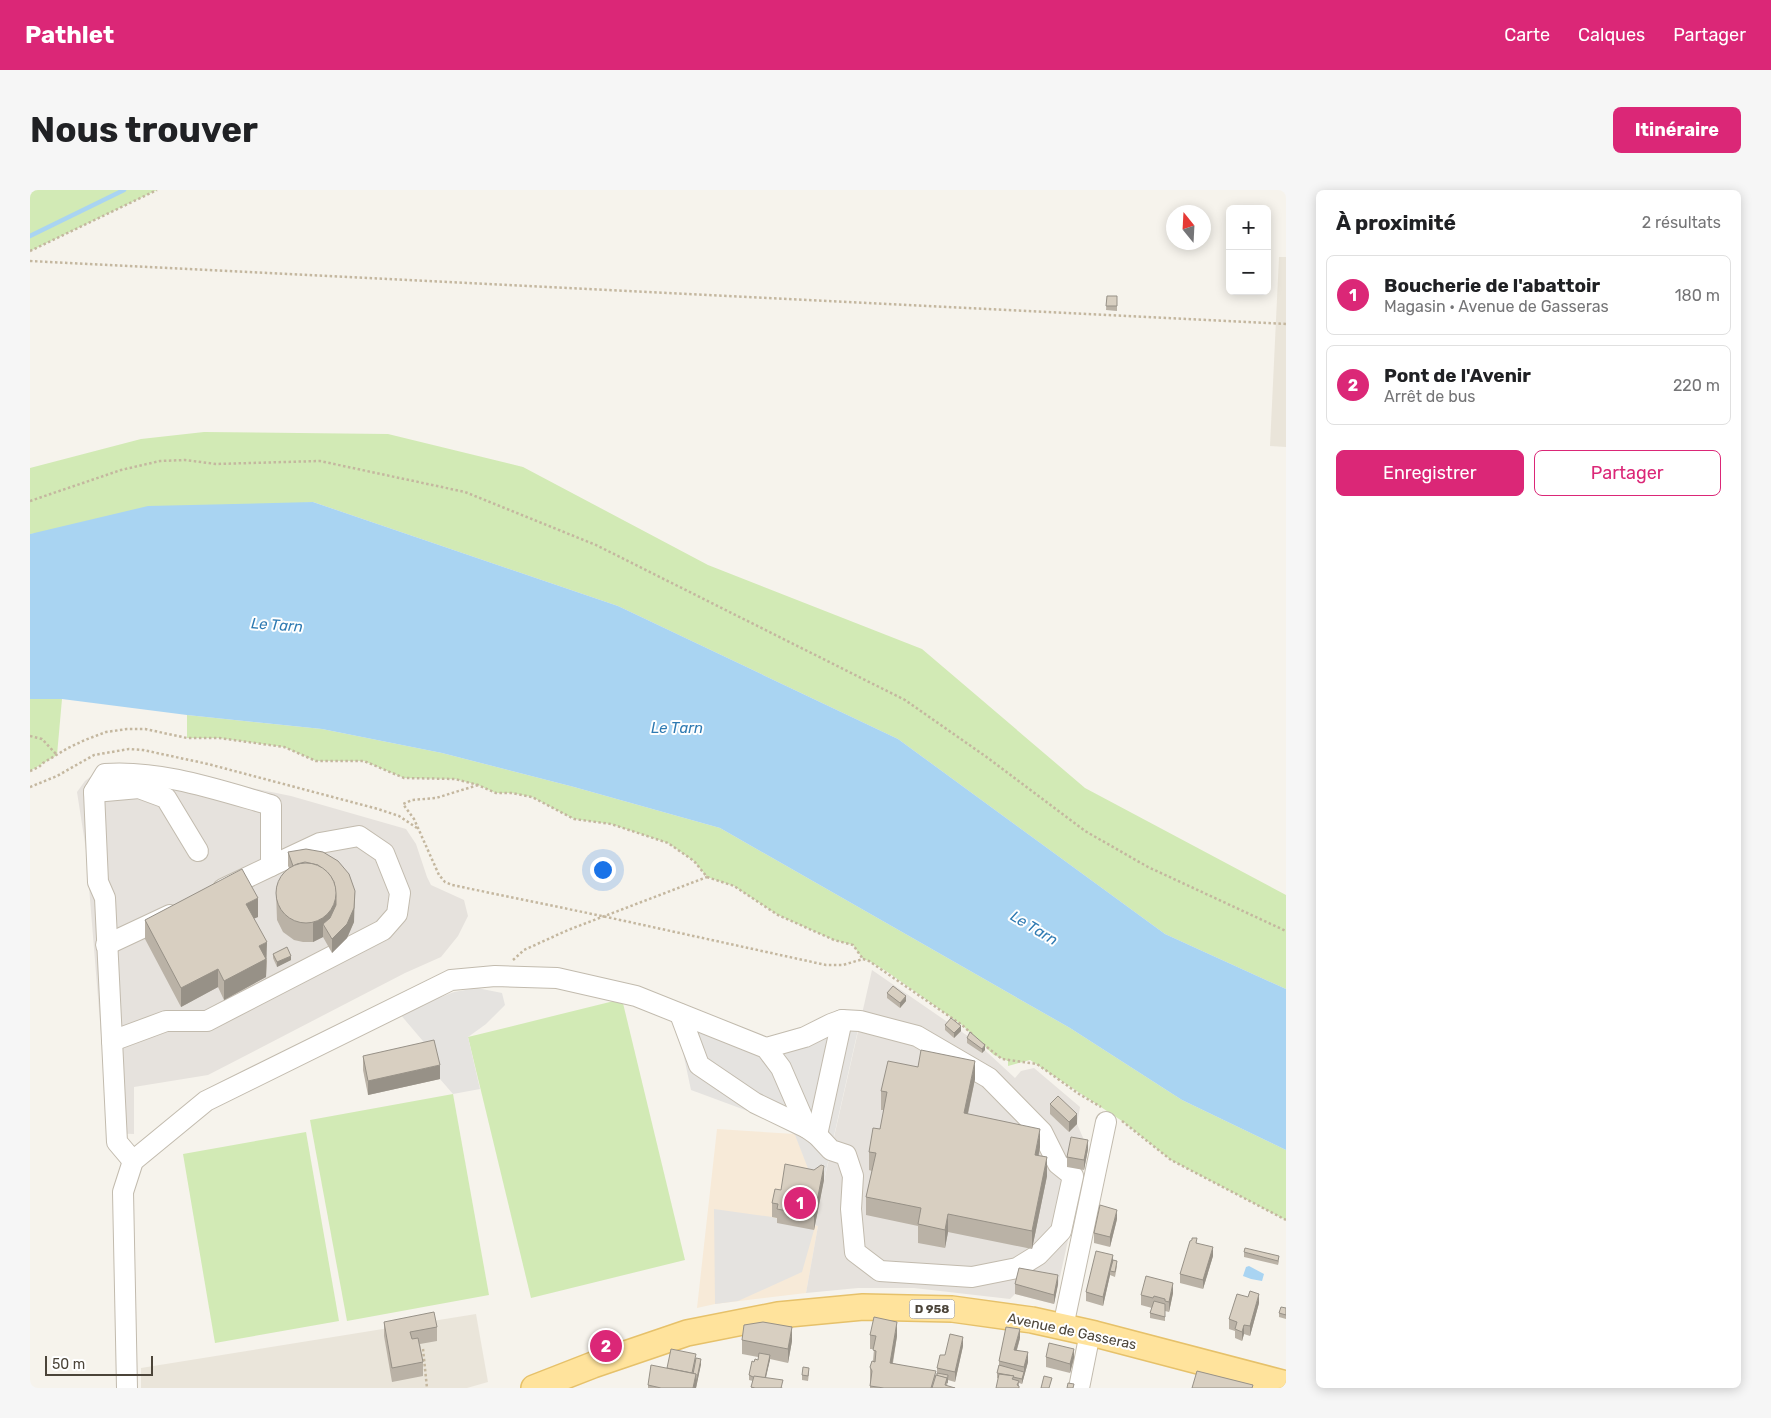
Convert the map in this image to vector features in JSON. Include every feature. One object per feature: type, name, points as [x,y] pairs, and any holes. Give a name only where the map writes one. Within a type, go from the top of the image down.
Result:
[{"type":"main road","name":"Avenue de Gasseras","points":[[535,1388],[593,1365],[687,1333],[778,1315],[863,1307],[952,1309],[1032,1320],[1090,1333],[1286,1384]]},
{"type":"street","points":[[133,1161],[117,1142],[105,898],[98,882],[94,792],[105,774],[127,772],[195,784],[271,805],[271,866]]},
{"type":"street","points":[[166,798],[195,784]]},
{"type":"street","points":[[94,792],[138,788],[166,798],[198,851]]},
{"type":"street","points":[[112,1041],[166,1021],[207,1020],[383,930],[397,914],[400,893],[384,853],[358,836],[320,843],[210,895]]},
{"type":"street","points":[[106,945],[184,908]]},
{"type":"street","points":[[127,1388],[123,1192],[133,1161],[206,1101],[451,980],[495,976],[557,978],[636,996],[766,1048],[782,1068],[812,1131]]},
{"type":"street","points":[[680,1014],[699,1065],[756,1104],[812,1131],[831,1150],[846,1155],[853,1176],[851,1209],[854,1252],[880,1270],[972,1277],[1016,1268],[1038,1255],[1061,1232],[1073,1176],[1058,1164],[1042,1132],[989,1078],[918,1036],[860,1021],[842,1020],[805,1037],[766,1048]]},
{"type":"street","points":[[812,1131],[842,1020]]},
{"type":"street","points":[[1063,1327],[1106,1122]]},
{"type":"street","points":[[1079,1388],[1090,1333]]},
{"type":"path","points":[[30,251],[157,190]]},
{"type":"path","points":[[30,261],[1286,324]]},
{"type":"path","points":[[30,501],[121,470],[160,461],[186,460],[216,464],[320,461],[465,492],[604,549],[905,700],[988,758],[1085,831],[1148,867],[1286,931]]},
{"type":"path","points":[[30,771],[85,740],[106,732],[145,729],[187,738],[219,738],[284,748],[316,760],[364,761],[404,778],[454,779],[478,785],[496,793],[532,798],[574,819],[611,824],[668,843],[694,861],[707,878],[734,886],[778,915],[834,940],[853,945],[863,959]]},
{"type":"path","points":[[30,736],[42,739],[57,755]]},
{"type":"path","points":[[419,829],[410,813],[402,804],[412,800],[436,798],[478,785]]},
{"type":"path","points":[[495,976],[524,950],[568,930],[707,878]]},
{"type":"path","points":[[423,1348],[427,1388]]},
{"type":"shaded area","points":[[1279,257],[1286,257],[1286,447],[1270,446]]},
{"type":"shaded area","points":[[98,771],[218,781],[291,796],[406,829],[416,844],[431,885],[464,900],[468,916],[458,936],[441,957],[405,973],[208,1075],[134,1087],[134,1134],[109,1133],[86,850],[77,792],[85,781]]},
{"type":"shaded area","points":[[872,970],[975,1041],[1015,1078],[1021,1071],[1034,1068],[1080,1107],[1077,1124],[1088,1149],[1054,1304],[1015,1294],[1010,1299],[914,1288],[858,1288],[806,1293],[818,1226],[814,1225]]},
{"type":"shaded area","points":[[477,988],[502,993],[505,1005],[486,1024],[468,1037],[480,1089],[453,1094],[440,1079],[434,1054],[394,1007],[428,1002],[454,992]]},
{"type":"shaded area","points":[[860,1021],[824,1180],[814,1184],[795,1135],[775,1121],[691,1090],[677,1024],[766,1048]]},
{"type":"shaded area","points":[[717,1129],[795,1134],[814,1183],[814,1225],[818,1226],[806,1293],[715,1304],[697,1308]]},
{"type":"shaded area","points":[[714,1209],[772,1217],[814,1230],[802,1272],[738,1301],[715,1304]]},
{"type":"shaded area","points":[[476,1314],[488,1382],[467,1388],[141,1388],[141,1368]]},
{"type":"green space","points":[[30,190],[157,190],[30,251]]},
{"type":"green space","points":[[204,432],[388,434],[523,467],[708,565],[922,649],[1085,788],[1286,895],[1286,989],[1165,934],[898,739],[618,606],[313,502],[30,534],[30,468],[141,439]]},
{"type":"green space","points":[[30,699],[62,699],[57,755],[30,771]]},
{"type":"green space","points":[[187,715],[322,729],[442,753],[574,787],[720,828],[1070,1028],[1182,1100],[1286,1150],[1286,1220],[1171,1160],[1125,1123],[1030,1060],[1008,1066],[1008,1061],[994,1055],[962,1025],[886,971],[863,959],[853,945],[834,940],[778,915],[734,886],[707,877],[694,861],[668,843],[611,824],[574,819],[532,797],[512,793],[496,793],[478,785],[455,779],[404,778],[364,761],[316,761],[284,747],[219,738],[187,738]]},
{"type":"green space","points":[[622,999],[685,1260],[531,1298],[468,1037]]},
{"type":"green space","points":[[453,1094],[489,1295],[347,1321],[310,1120]]},
{"type":"green space","points":[[306,1132],[339,1321],[215,1343],[183,1154]]},
{"type":"water","name":"Le Tarn","points":[[313,502],[618,606],[898,739],[1165,934],[1286,989],[1286,1150],[1182,1100],[1070,1028],[720,828],[574,787],[442,753],[322,729],[187,715],[62,699],[30,699],[30,534],[148,506]]},
{"type":"water","points":[[1249,1266],[1264,1274],[1262,1281],[1243,1276],[1246,1267]]},
{"type":"building","points":[[1107,296],[1117,296],[1117,306],[1106,306]]},
{"type":"building","points":[[306,849],[323,852],[338,861],[349,874],[355,891],[354,908],[347,924],[332,939],[323,924],[330,918],[336,905],[334,882],[329,874],[318,865],[305,862],[293,866],[288,852]]},
{"type":"building","points":[[306,863],[323,868],[331,876],[336,893],[331,910],[323,918],[306,923],[289,918],[281,910],[276,893],[281,876],[289,868]]},
{"type":"building","points":[[242,869],[258,898],[246,904],[267,942],[259,946],[266,959],[224,981],[218,969],[181,988],[145,920]]},
{"type":"building","points":[[287,947],[291,956],[277,962],[273,954]]},
{"type":"building","points":[[893,986],[906,996],[900,1003],[887,993]]},
{"type":"building","points":[[951,1018],[961,1026],[954,1033],[945,1025]]},
{"type":"building","points":[[970,1032],[985,1045],[982,1049],[967,1038]]},
{"type":"building","points":[[434,1040],[440,1065],[368,1081],[363,1056]]},
{"type":"building","points":[[921,1050],[975,1061],[964,1113],[1040,1129],[1035,1155],[1047,1157],[1032,1231],[948,1214],[945,1230],[918,1224],[921,1208],[866,1197],[876,1153],[869,1152],[873,1128],[880,1129],[887,1092],[881,1091],[888,1061],[918,1067]]},
{"type":"building","points":[[1058,1096],[1077,1114],[1069,1122],[1050,1104]]},
{"type":"building","points":[[1071,1137],[1088,1140],[1084,1160],[1067,1157]]},
{"type":"building","points":[[785,1164],[814,1170],[821,1165],[824,1166],[814,1216],[777,1209],[778,1204],[772,1203],[775,1189],[781,1190]]},
{"type":"building","points":[[1100,1205],[1117,1210],[1110,1237],[1094,1233]]},
{"type":"building","points":[[1192,1238],[1197,1238],[1196,1243],[1213,1247],[1203,1280],[1180,1274]]},
{"type":"building","points":[[1245,1248],[1279,1256],[1278,1261],[1244,1252]]},
{"type":"building","points":[[1096,1251],[1113,1255],[1103,1297],[1086,1292]]},
{"type":"building","points":[[1113,1260],[1117,1261],[1115,1272],[1110,1271]]},
{"type":"building","points":[[1019,1268],[1058,1275],[1054,1295],[1015,1284]]},
{"type":"building","points":[[1146,1276],[1173,1283],[1169,1302],[1154,1296],[1153,1298],[1141,1295]]},
{"type":"building","points":[[1250,1291],[1259,1294],[1250,1326],[1244,1325],[1242,1332],[1235,1329],[1237,1322],[1229,1319],[1237,1294],[1248,1297]]},
{"type":"building","points":[[1154,1301],[1165,1304],[1165,1317],[1150,1313]]},
{"type":"building","points":[[1281,1307],[1286,1308],[1286,1315],[1279,1313]]},
{"type":"building","points":[[434,1312],[437,1327],[410,1332],[412,1339],[418,1338],[423,1362],[392,1368],[384,1322]]},
{"type":"building","points":[[874,1317],[897,1322],[890,1363],[936,1371],[931,1388],[884,1388],[870,1386],[872,1371],[870,1367],[872,1361],[875,1362],[876,1351],[873,1350],[876,1336],[870,1335]]},
{"type":"building","points":[[763,1322],[792,1327],[788,1349],[742,1340],[744,1325]]},
{"type":"building","points":[[1006,1327],[1020,1329],[1014,1350],[1028,1352],[1024,1367],[999,1361]]},
{"type":"building","points":[[950,1334],[963,1337],[955,1372],[937,1368],[940,1355],[945,1355]]},
{"type":"building","points":[[1049,1343],[1074,1349],[1070,1364],[1046,1357]]},
{"type":"building","points":[[671,1349],[696,1354],[692,1373],[667,1368]]},
{"type":"building","points":[[759,1353],[770,1355],[765,1378],[749,1375],[752,1361],[758,1360]]},
{"type":"building","points":[[696,1358],[701,1359],[696,1383],[696,1374],[693,1374]]},
{"type":"building","points":[[651,1365],[696,1374],[693,1388],[661,1388],[648,1385]]},
{"type":"building","points":[[999,1365],[1024,1372],[1022,1379],[997,1373]]},
{"type":"building","points":[[803,1367],[809,1368],[808,1376],[802,1375]]},
{"type":"building","points":[[1197,1371],[1253,1385],[1252,1388],[1192,1388]]},
{"type":"building","points":[[937,1373],[948,1375],[947,1383],[947,1378],[937,1376]]},
{"type":"building","points":[[999,1374],[1014,1376],[1012,1379],[1019,1381],[1017,1385],[1019,1388],[996,1388]]},
{"type":"building","points":[[936,1375],[947,1378],[945,1385],[955,1388],[932,1388]]},
{"type":"building","points":[[754,1376],[783,1380],[781,1388],[751,1387]]},
{"type":"building","points":[[1044,1376],[1052,1378],[1049,1388],[1041,1388]]},
{"type":"building","points":[[1068,1383],[1074,1384],[1073,1388],[1067,1388]]},
{"type":"waterway","points":[[30,236],[124,190]]},
{"type":"place","name":"Boucherie de l'abattoir","points":[[800,1203]]},
{"type":"place","name":"Pont de l'Avenir","points":[[606,1346]]}]
